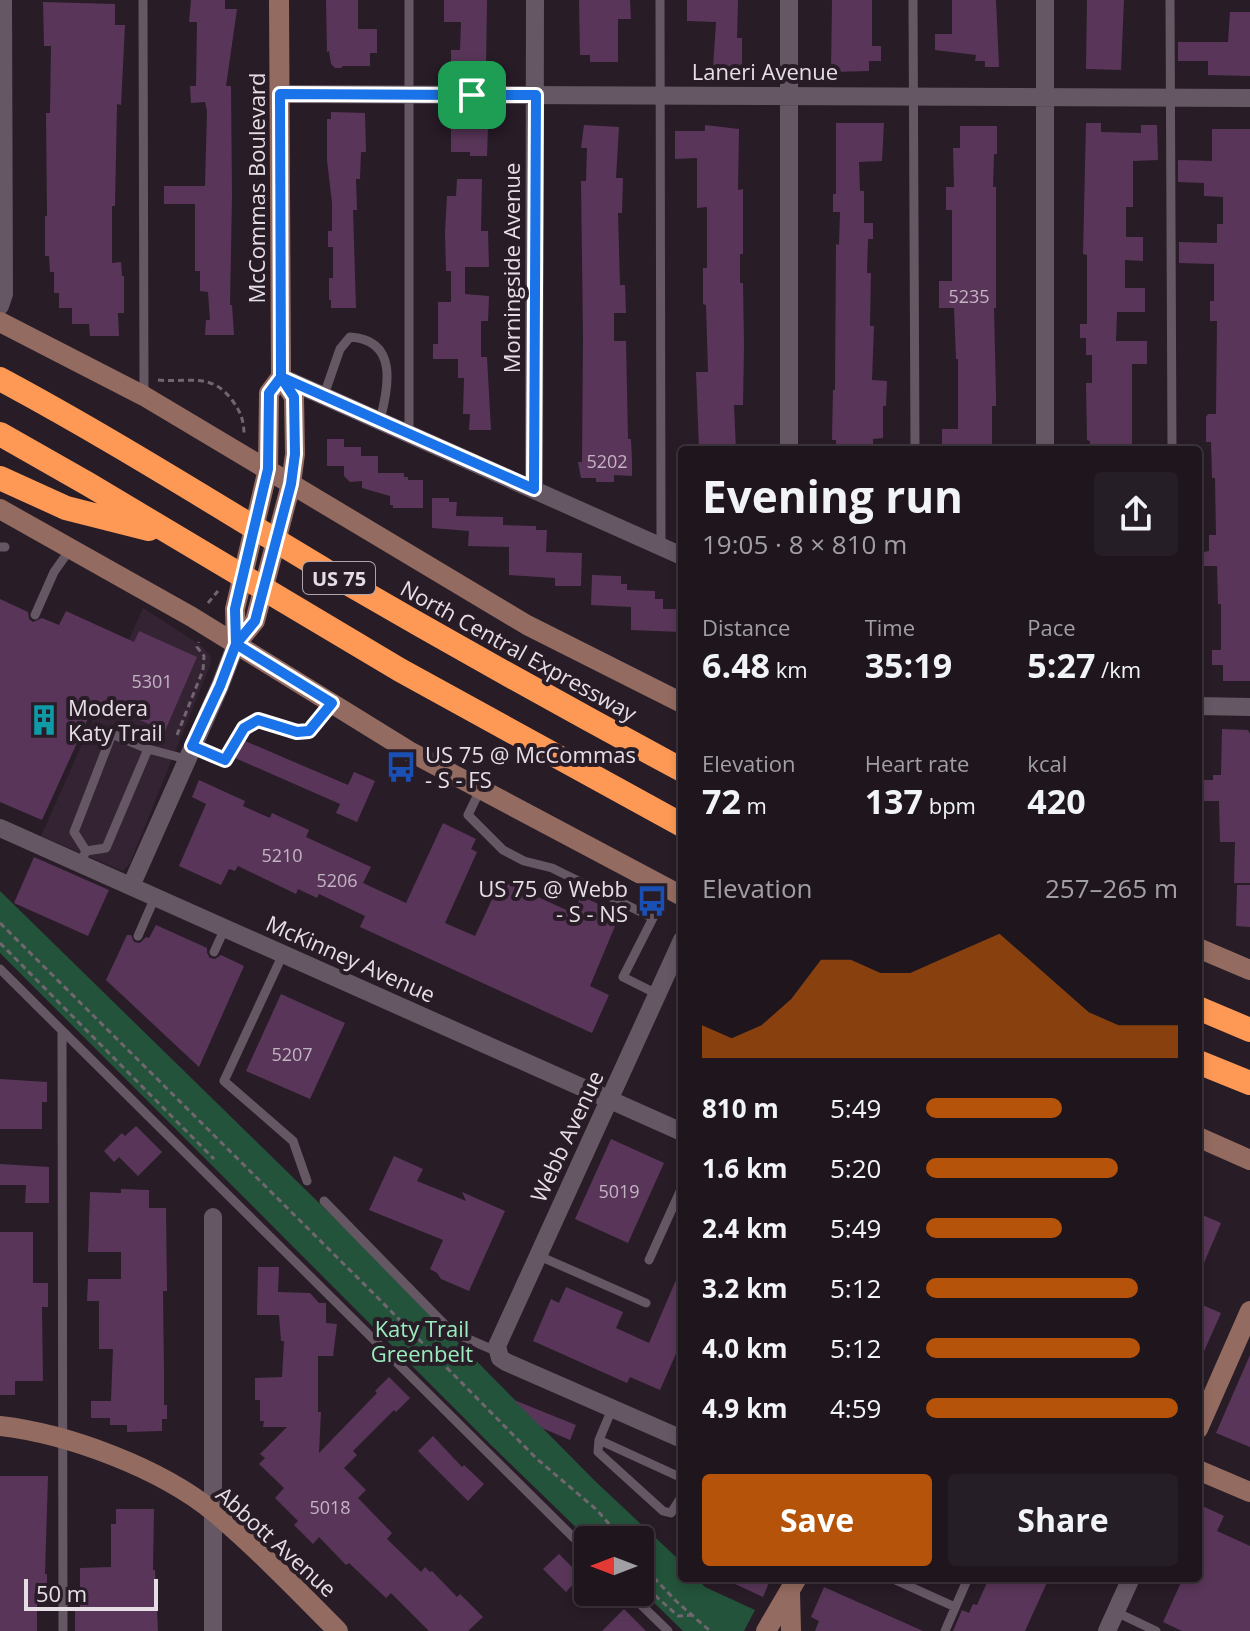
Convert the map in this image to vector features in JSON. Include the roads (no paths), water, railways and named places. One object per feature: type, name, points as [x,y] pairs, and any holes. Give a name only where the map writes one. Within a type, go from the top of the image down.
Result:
[{"type":"highway","name":"North Central Expressway","points":[[0,379],[100,433],[300,555],[523,685],[678,768]]},
{"type":"highway","name":"US 75","points":[[0,434],[444,696],[678,823]]},
{"type":"highway","points":[[0,478],[66,508],[175,536]]},
{"type":"highway","points":[[1202,1010],[1250,1030]]},
{"type":"highway","points":[[1202,1064],[1250,1083]]},
{"type":"main road","name":"McCommas Boulevard","points":[[236,644],[255,621],[287,506],[295,454],[294,397],[281,377],[279,0]]},
{"type":"main road","name":"North Central Expressway","points":[[0,322],[149,388],[291,484],[527,625],[678,701]]},
{"type":"main road","name":"McCommas Boulevard","points":[[236,644],[235,609],[268,469],[269,393],[281,377]]},
{"type":"main road","points":[[0,509],[236,644],[409,751],[678,894]]},
{"type":"main road","points":[[1202,950],[1250,970]]},
{"type":"main road","points":[[1202,1139],[1250,1160]]},
{"type":"main road","points":[[1202,1420],[1248,1320]]},
{"type":"main road","name":"Abbott Avenue","points":[[0,1426],[63,1440],[131,1464],[167,1482],[213,1511],[338,1631]]},
{"type":"main road","points":[[1202,1472],[1250,1492]]},
{"type":"main road","points":[[766,1631],[794,1585]]},
{"type":"main road","points":[[791,1631],[794,1585]]},
{"type":"street","points":[[0,306],[4,294],[3,0]]},
{"type":"street","name":"Morningside Avenue","points":[[534,489],[535,0]]},
{"type":"street","points":[[789,0],[789,446]]},
{"type":"street","points":[[1045,0],[1045,446]]},
{"type":"street","name":"Laneri Avenue","points":[[280,94],[1250,98]]},
{"type":"street","points":[[281,377],[678,554]]},
{"type":"street","name":"McCommas Boulevard","points":[[131,886],[184,748],[220,686],[236,644]]},
{"type":"street","points":[[1202,706],[1250,707]]},
{"type":"street","name":"McKinney Avenue","points":[[0,828],[83,857],[131,886],[678,1130]]},
{"type":"street","name":"Webb Avenue","points":[[498,1352],[498,1341],[678,949]]},
{"type":"street","points":[[213,1217],[213,1631]]},
{"type":"street","points":[[498,1352],[506,1362],[678,1437]]},
{"type":"street","points":[[1107,1631],[1129,1582]]},
{"type":"lane","points":[[143,0],[149,388]]},
{"type":"lane","points":[[409,0],[409,433]]},
{"type":"lane","points":[[660,0],[661,547]]},
{"type":"lane","points":[[913,0],[915,446]]},
{"type":"lane","points":[[1170,0],[1172,446]]},
{"type":"lane","points":[[324,395],[340,349],[350,337],[367,338],[379,348],[387,369],[386,396],[380,420]]},
{"type":"lane","points":[[35,615],[54,572],[71,548]]},
{"type":"lane","points":[[148,749],[106,848],[83,857],[74,832],[112,734],[148,749],[184,748],[225,760],[244,728],[258,720],[297,732],[309,731],[332,703]]},
{"type":"lane","points":[[480,790],[468,815],[503,850],[524,861],[552,868],[653,918],[623,977],[657,994]]},
{"type":"lane","points":[[138,936],[155,897]]},
{"type":"lane","points":[[214,952],[225,928]]},
{"type":"lane","points":[[283,954],[224,1081],[293,1141],[307,1181]]},
{"type":"lane","points":[[0,969],[574,1538]]},
{"type":"lane","points":[[62,1031],[63,1631]]},
{"type":"lane","points":[[649,1260],[678,1196]]},
{"type":"lane","points":[[324,1201],[452,1332],[498,1352]]},
{"type":"lane","points":[[537,1255],[646,1303]]},
{"type":"lane","points":[[612,1409],[599,1440],[598,1452],[663,1511],[671,1513],[678,1502]]},
{"type":"lane","points":[[599,1440],[678,1476]]},
{"type":"lane","points":[[900,1582],[955,1607]]},
{"type":"lane","points":[[945,1631],[966,1582]]},
{"type":"lane","points":[[642,1606],[668,1631]]},
{"type":"lane","points":[[1116,1612],[1156,1631]]},
{"type":"place","name":"Modera Katy Trail","points":[[44,720]]},
{"type":"place","name":"US 75 @ McCommas - S - FS","points":[[401,767]]},
{"type":"place","name":"US 75 @ Webb - S - NS","points":[[652,901]]},
{"type":"park label","name":"Katy Trail Greenbelt","points":[[422,1340]]}]
